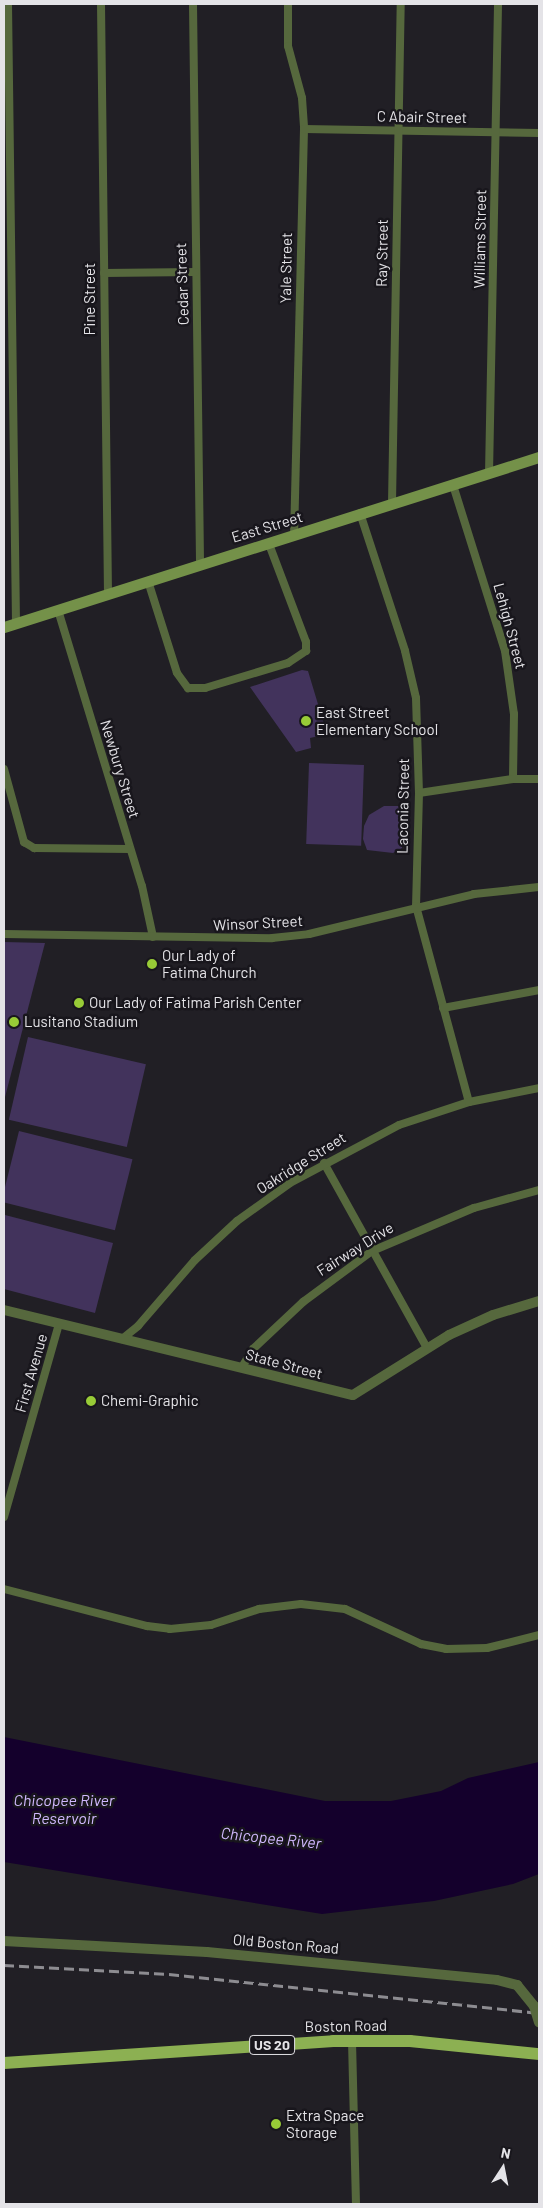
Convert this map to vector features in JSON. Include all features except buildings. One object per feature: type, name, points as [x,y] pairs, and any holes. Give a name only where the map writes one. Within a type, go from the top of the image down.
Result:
[{"type":"main road","name":"East Street","points":[[4,627],[539,457]]},
{"type":"main road","name":"Boston Road","points":[[4,2063],[352,2041],[410,2041],[539,2054]]},
{"type":"street","points":[[8,4],[8,379],[16,623]]},
{"type":"street","name":"Pine Street","points":[[101,4],[108,594]]},
{"type":"street","name":"Cedar Street","points":[[193,4],[200,564]]},
{"type":"street","name":"Yale Street","points":[[288,4],[288,46],[302,98],[304,129],[294,535]]},
{"type":"street","name":"Ray Street","points":[[392,504],[401,4]]},
{"type":"street","name":"Williams Street","points":[[489,474],[498,4]]},
{"type":"street","name":"C Abair Street","points":[[304,129],[398,129],[539,133]]},
{"type":"street","points":[[104,273],[195,272]]},
{"type":"street","name":"Lehigh Street","points":[[453,485],[504,651],[514,714],[513,779]]},
{"type":"street","name":"Laconia Street","points":[[360,513],[400,635],[416,698],[419,793],[416,906],[469,1102]]},
{"type":"street","points":[[148,581],[177,673],[188,688],[205,688],[288,662],[306,650],[303,634],[269,544]]},
{"type":"street","name":"Newbury Street","points":[[58,610],[130,849],[153,937]]},
{"type":"street","points":[[4,769],[24,842],[34,848],[130,849]]},
{"type":"street","points":[[419,793],[513,779],[539,779]]},
{"type":"street","name":"Winsor Street","points":[[4,934],[290,937],[416,906],[474,894],[539,887]]},
{"type":"street","points":[[443,1008],[539,990]]},
{"type":"street","name":"Oakridge Street","points":[[122,1339],[138,1326],[195,1260],[237,1221],[290,1183],[373,1136],[469,1102],[539,1088]]},
{"type":"street","points":[[324,1163],[426,1346]]},
{"type":"street","name":"Fairway Drive","points":[[242,1367],[253,1349],[302,1302],[372,1251],[474,1208],[539,1190]]},
{"type":"street","name":"State Street","points":[[4,1310],[353,1395],[426,1346],[493,1316],[539,1301]]},
{"type":"street","name":"First Avenue","points":[[4,1516],[59,1324]]},
{"type":"street","points":[[4,1589],[147,1626],[170,1629],[211,1625],[258,1609],[302,1604],[328,1605],[354,1612],[421,1644],[446,1649],[487,1648],[539,1635]]},
{"type":"street","name":"Old Boston Road","points":[[4,1941],[207,1952],[497,1980],[521,1988],[534,2006],[539,2024]]},
{"type":"street","points":[[352,2041],[356,2204]]},
{"type":"shaded area","points":[[302,670],[308,671],[327,734],[310,738],[311,748],[296,752],[250,687]]},
{"type":"shaded area","points":[[309,763],[364,765],[361,846],[306,844]]},
{"type":"shaded area","points":[[384,806],[402,806],[402,848],[393,853],[367,850],[363,839],[364,826],[369,815]]},
{"type":"shaded area","name":"Lusitano Stadium","points":[[4,942],[45,943],[4,1101]]},
{"type":"shaded area","points":[[28,1037],[146,1064],[127,1147],[9,1120]]},
{"type":"shaded area","points":[[19,1131],[133,1159],[115,1230],[4,1202],[4,1191]]},
{"type":"shaded area","points":[[5,1215],[113,1243],[95,1313],[4,1289]]},
{"type":"water","name":"Chicopee River Reservoir","points":[[4,1737],[325,1801],[391,1801],[441,1791],[468,1778],[539,1762],[539,1874],[513,1884],[434,1901],[322,1914],[4,1862]]},
{"type":"railway","points":[[4,1965],[169,1974],[539,2013]]},
{"type":"place","name":"East Street Elementary School","points":[[306,721]]},
{"type":"place","name":"Our Lady of Fatima Church","points":[[152,964]]},
{"type":"place","name":"Our Lady of Fatima Parish Center","points":[[79,1003]]},
{"type":"place","name":"Lusitano Stadium","points":[[14,1022]]},
{"type":"place","name":"Chemi-Graphic","points":[[91,1401]]},
{"type":"place","name":"Extra Space Storage","points":[[276,2124]]},
{"type":"water label","name":"Chicopee River","points":[[271,1838]]}]
